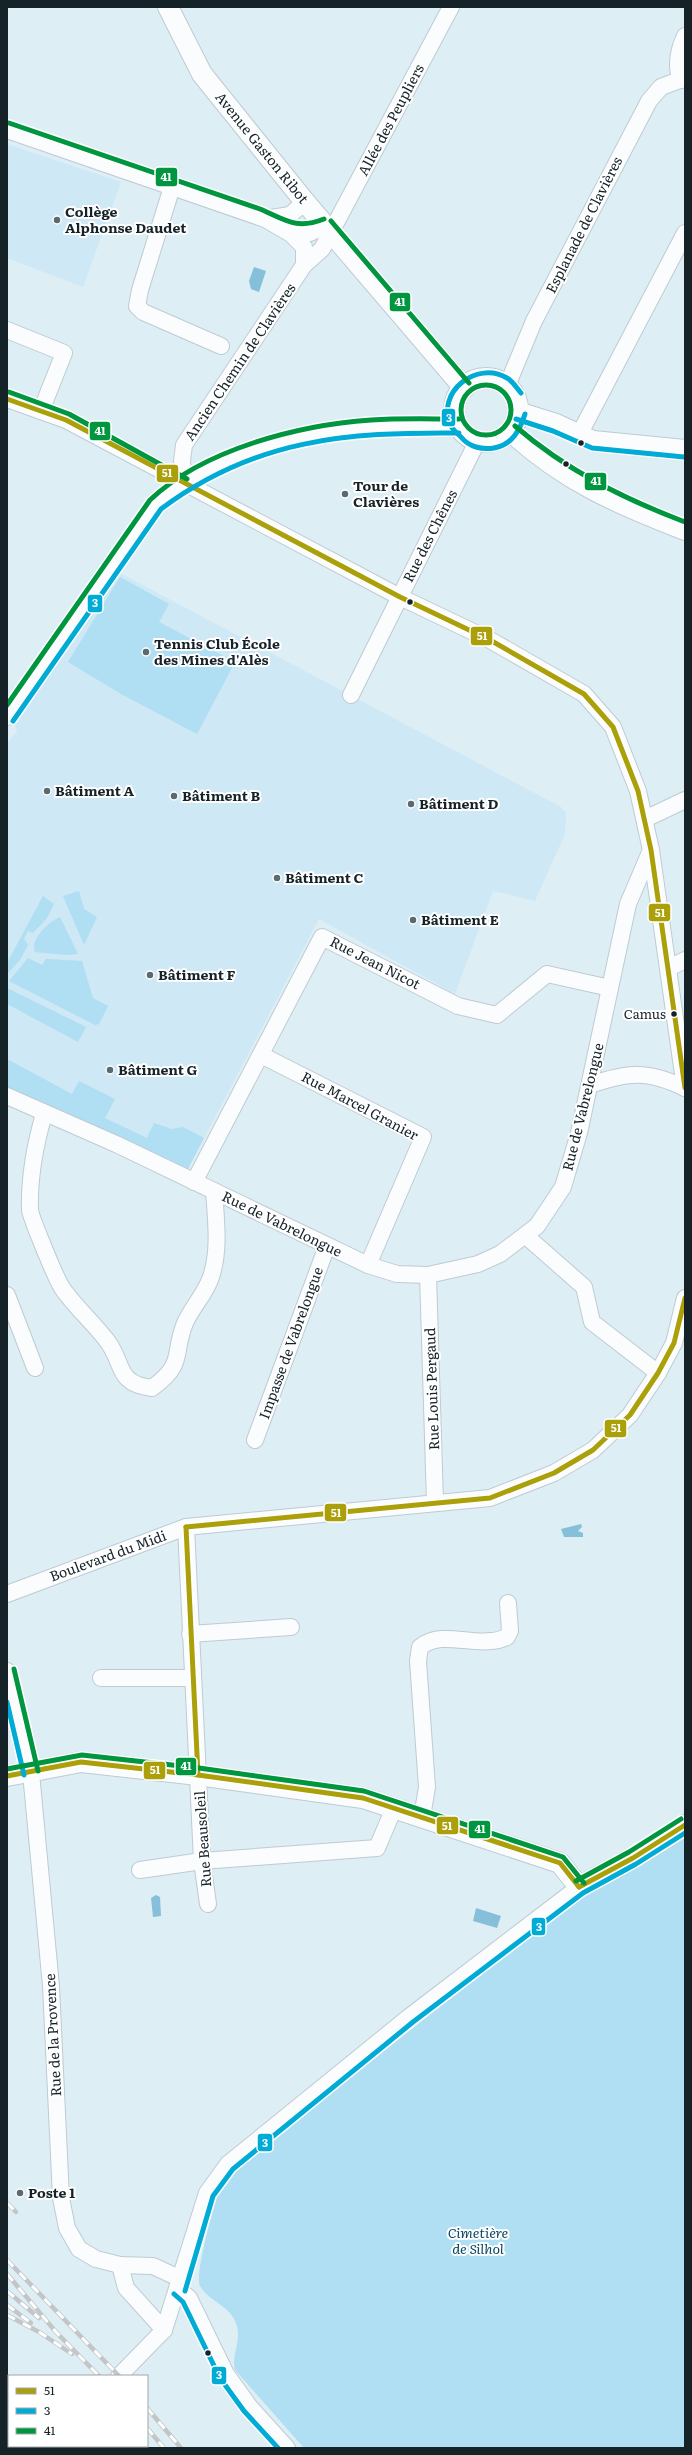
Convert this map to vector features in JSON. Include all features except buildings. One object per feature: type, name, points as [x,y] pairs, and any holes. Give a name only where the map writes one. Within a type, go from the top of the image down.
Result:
[{"type":"street","name":"Avenue Gaston Ribot","points":[[168,7],[202,74],[305,202],[464,388]]},
{"type":"street","name":"Allée des Peupliers","points":[[304,265],[322,249],[328,229],[452,7]]},
{"type":"street","name":"Esplanade de Clavières","points":[[508,386],[534,321],[649,101],[661,87],[684,80],[676,69],[679,48],[685,36]]},
{"type":"street","points":[[7,130],[265,219],[283,230],[304,247],[304,265]]},
{"type":"street","points":[[172,187],[140,290],[137,306],[143,312],[221,346]]},
{"type":"street","points":[[265,219],[290,215],[305,202]]},
{"type":"street","points":[[283,230],[310,233],[328,229]]},
{"type":"street","points":[[579,436],[685,233]]},
{"type":"street","name":"Ancien Chemin de Clavières","points":[[184,485],[182,461],[184,444],[304,265]]},
{"type":"street","points":[[7,330],[64,353],[41,412]]},
{"type":"street","points":[[488,378],[508,386],[516,398],[518,412],[516,422],[510,431],[496,440],[478,440],[465,433],[459,426],[456,417],[456,403],[464,388],[478,380],[488,378]]},
{"type":"street","points":[[7,399],[66,420],[184,485],[400,597],[490,640],[584,694],[613,727],[634,778],[645,819],[669,968],[685,1088]]},
{"type":"street","points":[[518,412],[556,424],[579,436],[593,441],[685,450]]},
{"type":"street","points":[[7,717],[156,504],[184,485],[238,457],[301,436],[360,427],[459,426]]},
{"type":"street","points":[[510,431],[536,454],[576,482],[620,505],[685,530]]},
{"type":"street","name":"Rue des Chênes","points":[[351,695],[478,440]]},
{"type":"street","points":[[645,819],[685,800]]},
{"type":"street","name":"Rue de Vabrelongue","points":[[7,1096],[44,1114],[116,1144],[368,1265],[397,1274],[428,1275],[478,1264],[500,1254],[526,1236],[537,1226],[562,1186],[590,1085],[628,904],[650,850]]},
{"type":"street","name":"Rue Jean Nicot","points":[[194,1182],[322,937],[458,1006],[497,1015],[547,974],[610,988]]},
{"type":"street","points":[[669,968],[685,960]]},
{"type":"street","name":"Rue Marcel Granier","points":[[261,1055],[423,1137],[368,1265]]},
{"type":"street","points":[[590,1085],[621,1075],[638,1074],[666,1079],[685,1088]]},
{"type":"street","name":"Rue de Vabrelongue","points":[[44,1114],[34,1150],[30,1211],[61,1287],[97,1327],[109,1344],[123,1374],[136,1387],[152,1388],[165,1379],[176,1365],[185,1323],[211,1278],[217,1240],[214,1191]]},
{"type":"street","points":[[526,1236],[584,1287],[592,1322],[658,1374]]},
{"type":"street","name":"Impasse de Vabrelongue","points":[[255,1440],[327,1246]]},
{"type":"street","name":"Rue Louis Pergaud","points":[[428,1275],[435,1503]]},
{"type":"street","points":[[7,1295],[35,1368]]},
{"type":"street","name":"Boulevard du Midi","points":[[7,1594],[186,1528],[490,1498],[554,1473],[593,1450],[630,1415],[658,1374],[674,1343],[685,1298]]},
{"type":"street","name":"Rue Beausoleil","points":[[186,1528],[192,1678],[202,1861],[208,1904]]},
{"type":"street","points":[[422,1817],[427,1787],[418,1660],[420,1647],[427,1642],[440,1638],[491,1641],[507,1637],[510,1631],[508,1603]]},
{"type":"street","points":[[190,1634],[291,1627]]},
{"type":"street","name":"Rue de la Provence","points":[[7,1671],[31,1773],[51,1986],[63,2206],[67,2228],[79,2249],[96,2259],[120,2265],[153,2266],[180,2284]]},
{"type":"street","points":[[101,1678],[192,1678]]},
{"type":"street","points":[[7,1776],[31,1773],[59,1765],[81,1762],[198,1775],[363,1798],[560,1863],[579,1887]]},
{"type":"street","points":[[140,1870],[202,1861],[377,1848],[394,1808]]},
{"type":"street","points":[[121,2375],[164,2330],[180,2284],[207,2193],[228,2164],[403,2022],[579,1887],[633,1858],[685,1825]]},
{"type":"street","points":[[120,2265],[126,2288],[164,2330]]},
{"type":"street","points":[[180,2284],[189,2298],[226,2374],[249,2406],[287,2448]]},
{"type":"shaded area","name":"Collège Alphonse Daudet","points":[[7,144],[121,182],[83,287],[7,258]]},
{"type":"shaded area","points":[[254,267],[266,271],[259,292],[251,289],[249,281]]},
{"type":"shaded area","points":[[120,573],[561,807],[566,813],[565,834],[535,901],[493,891],[455,994],[319,919],[188,1169],[7,1087],[7,744],[17,731],[14,722]]},
{"type":"shaded area","points":[[581,1524],[582,1527],[578,1531],[583,1533],[583,1537],[564,1537],[561,1529]]},
{"type":"shaded area","points":[[156,1895],[160,1897],[161,1916],[153,1917],[151,1898]]},
{"type":"shaded area","points":[[476,1908],[501,1916],[497,1928],[473,1921]]},
{"type":"green space","name":"Tennis Club École des Mines d'Alès","points":[[120,577],[169,604],[159,622],[235,662],[197,734],[121,694],[68,662]]},
{"type":"green space","points":[[79,891],[84,909],[97,917],[84,945],[63,896]]},
{"type":"green space","points":[[43,896],[54,904],[47,918],[33,933],[28,931],[24,939],[28,945],[20,960],[7,974],[7,963]]},
{"type":"green space","points":[[60,917],[78,954],[66,955],[35,952],[34,947],[38,936],[46,926]]},
{"type":"green space","points":[[28,958],[42,965],[46,959],[82,961],[93,998],[108,1006],[99,1024],[95,1025],[9,981]]},
{"type":"green space","points":[[7,988],[86,1027],[78,1042],[7,1004]]},
{"type":"green space","points":[[7,1059],[72,1094],[79,1081],[115,1099],[105,1118],[147,1138],[154,1123],[172,1129],[183,1127],[204,1138],[188,1169],[7,1087]]},
{"type":"green space","name":"Cimetière de Silhol","points":[[685,1835],[685,2448],[304,2448],[235,2370],[234,2360],[238,2338],[237,2326],[230,2313],[204,2292],[200,2286],[200,2269],[205,2240],[219,2191],[233,2171],[567,1906],[596,1887],[671,1845]]},
{"type":"railway","points":[[7,2203],[16,2212]]},
{"type":"railway","points":[[7,2260],[118,2375]]},
{"type":"railway","points":[[7,2274],[56,2332],[98,2375]]},
{"type":"railway","points":[[7,2291],[39,2318]]},
{"type":"railway","points":[[7,2305],[31,2323]]},
{"type":"railway","points":[[7,2315],[39,2332],[72,2354]]},
{"type":"railway","points":[[148,2409],[181,2448]]},
{"type":"railway","points":[[148,2429],[164,2448]]},
{"type":"transit line","name":"41","points":[[9,123],[260,209],[284,220],[298,224],[306,224],[324,219]]},
{"type":"transit line","name":"41","points":[[331,221],[469,383]]},
{"type":"transit line","name":"3","points":[[521,393],[507,378],[495,374],[483,373],[472,376],[462,382],[454,391],[449,402],[448,413],[451,426],[464,440],[476,447],[485,449],[506,444],[518,431],[525,414]]},
{"type":"transit line","name":"41","points":[[486,385],[495,387],[506,396],[511,410],[509,419],[500,430],[486,435],[477,433],[466,424],[461,410],[463,401],[472,390],[486,385]]},
{"type":"transit line","name":"41","points":[[9,392],[69,414],[187,479]]},
{"type":"transit line","name":"51","points":[[7,399],[66,420],[400,597],[490,640],[584,694],[613,727],[638,791],[651,850],[685,1088]]},
{"type":"transit line","name":"41","points":[[7,705],[150,500],[172,482],[197,467],[225,454],[254,443],[314,427],[371,420],[459,419]]},
{"type":"transit line","name":"3","points":[[516,419],[553,431],[592,448],[684,457]]},
{"type":"transit line","name":"41","points":[[515,426],[554,456],[596,482],[639,503],[685,522]]},
{"type":"transit line","name":"3","points":[[13,721],[161,509],[196,486],[231,467],[267,454],[303,444],[340,438],[378,435],[459,433]]},
{"type":"transit line","name":"51","points":[[186,1527],[490,1498],[554,1473],[593,1450],[630,1415],[658,1373],[674,1343],[685,1298]]},
{"type":"transit line","name":"51","points":[[186,1527],[198,1775]]},
{"type":"transit line","name":"41","points":[[14,1669],[38,1771]]},
{"type":"transit line","name":"3","points":[[7,1702],[24,1775]]},
{"type":"transit line","name":"41","points":[[7,1769],[82,1755],[199,1768],[364,1791],[563,1857],[584,1883]]},
{"type":"transit line","name":"51","points":[[7,1776],[81,1762],[198,1775],[363,1798],[560,1863],[579,1887]]},
{"type":"transit line","name":"41","points":[[576,1881],[629,1852],[681,1819]]},
{"type":"transit line","name":"51","points":[[579,1887],[633,1858],[685,1825]]},
{"type":"transit line","name":"3","points":[[185,2291],[213,2196],[233,2169],[413,2022],[583,1893],[636,1864],[685,1833]]},
{"type":"transit line","name":"3","points":[[174,2294],[183,2302],[220,2378],[244,2411],[278,2448]]},
{"type":"place","name":"Collège Alphonse Daudet","points":[[57,220]]},
{"type":"place","name":"Tour de Clavières","points":[[345,494]]},
{"type":"place","name":"Tennis Club École des Mines d'Alès","points":[[146,652]]},
{"type":"place","name":"Bâtiment A","points":[[47,791]]},
{"type":"place","name":"Bâtiment B","points":[[174,796]]},
{"type":"place","name":"Bâtiment D","points":[[411,804]]},
{"type":"place","name":"Bâtiment C","points":[[277,878]]},
{"type":"place","name":"Bâtiment E","points":[[413,920]]},
{"type":"place","name":"Bâtiment F","points":[[150,975]]},
{"type":"place","name":"Camus","points":[[674,1014]]},
{"type":"place","name":"Bâtiment G","points":[[110,1070]]},
{"type":"place","name":"Poste 1","points":[[20,2193]]}]
